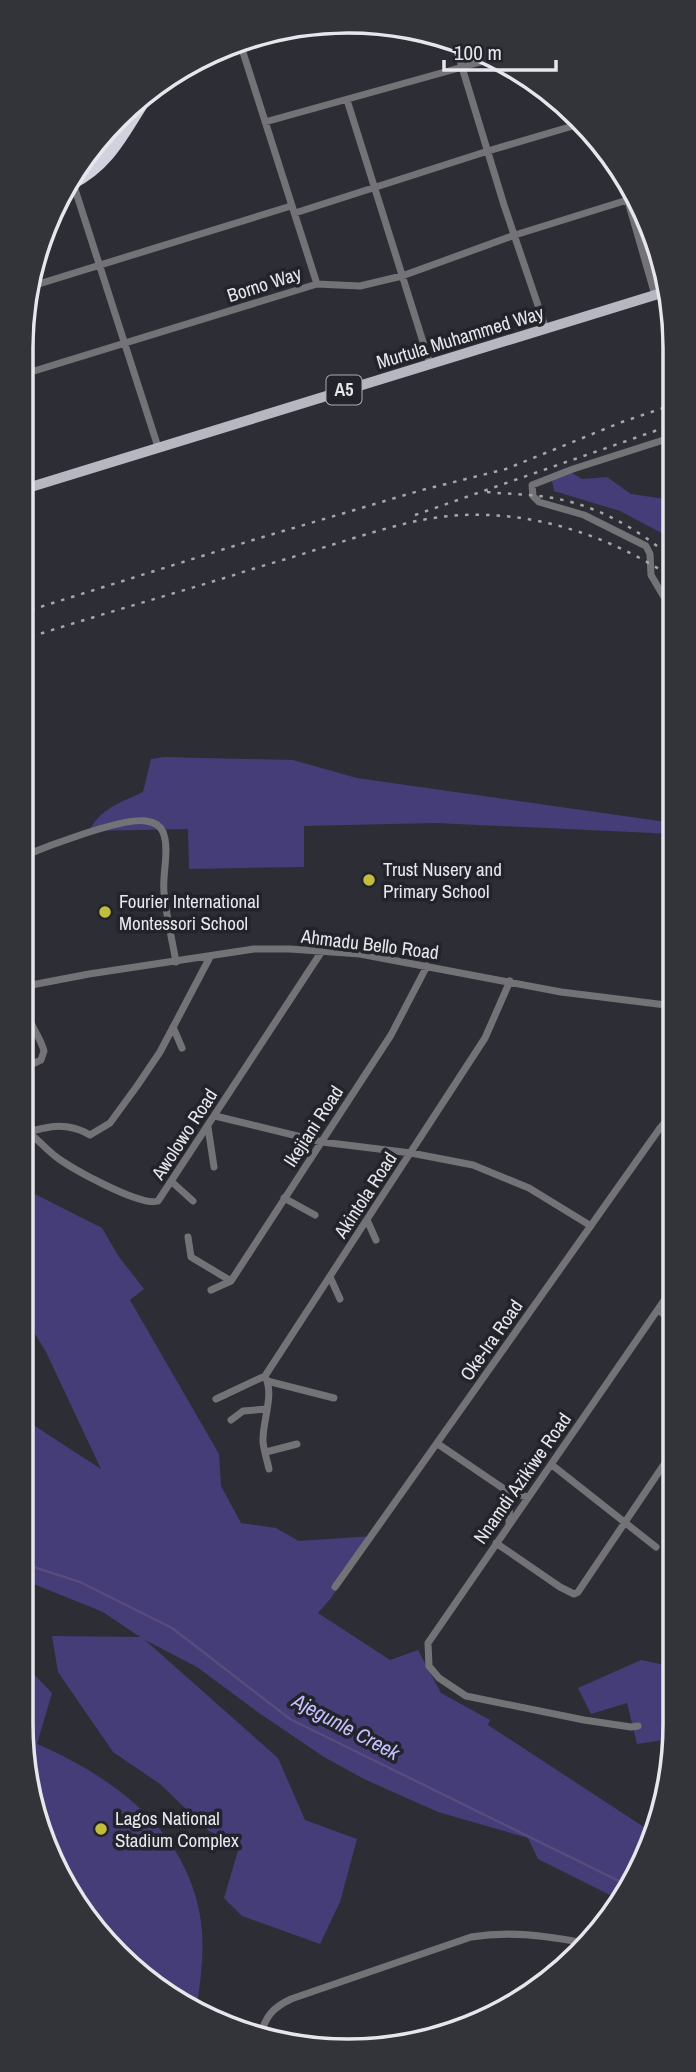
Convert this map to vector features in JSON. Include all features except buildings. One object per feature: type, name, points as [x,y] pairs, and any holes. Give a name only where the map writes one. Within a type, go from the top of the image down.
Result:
[{"type":"highway","points":[[84,176],[111,154],[135,116]]},
{"type":"main road","name":"Murtula Muhammed Way","points":[[33,486],[658,294]]},
{"type":"street","points":[[243,52],[317,284]]},
{"type":"street","points":[[458,53],[546,329]]},
{"type":"street","points":[[265,122],[480,63]]},
{"type":"street","points":[[347,100],[430,364]]},
{"type":"street","points":[[40,284],[373,188],[572,126]]},
{"type":"street","points":[[75,192],[158,447]]},
{"type":"street","name":"Borno Way","points":[[33,371],[317,284],[360,286],[402,276],[515,235],[626,201]]},
{"type":"street","points":[[631,212],[655,295]]},
{"type":"street","points":[[663,440],[532,485],[533,496],[539,502],[584,515],[646,546],[650,554],[651,575],[663,595]]},
{"type":"street","points":[[33,852],[132,821],[146,821],[158,825],[163,832],[165,845],[164,892],[176,962]]},
{"type":"street","name":"Ahmadu Bello Road","points":[[33,985],[254,949],[322,951],[360,954],[561,992],[663,1005]]},
{"type":"street","name":"Awolowo Road","points":[[33,1138],[55,1156],[113,1188],[150,1203],[158,1201],[322,951]]},
{"type":"street","points":[[33,1131],[47,1127],[77,1128],[90,1135],[110,1123],[137,1086],[173,1027],[210,957]]},
{"type":"street","name":"Ikejiani Road","points":[[230,1281],[391,1035],[427,966]]},
{"type":"street","name":"Akintola Road","points":[[266,1378],[485,1038],[510,981]]},
{"type":"street","points":[[33,1027],[44,1051],[41,1060],[33,1064]]},
{"type":"street","points":[[173,1027],[182,1048]]},
{"type":"street","points":[[215,1116],[322,1142],[411,1153],[473,1165],[529,1188],[591,1226]]},
{"type":"street","name":"Oke-Ira Road","points":[[335,1587],[663,1125]]},
{"type":"street","points":[[208,1127],[214,1167]]},
{"type":"street","points":[[172,1182],[193,1201]]},
{"type":"street","points":[[284,1198],[315,1215]]},
{"type":"street","points":[[367,1220],[376,1240]]},
{"type":"street","points":[[188,1237],[191,1257],[230,1281]]},
{"type":"street","points":[[330,1277],[340,1299]]},
{"type":"street","points":[[211,1290],[230,1281]]},
{"type":"street","name":"Nnamdi Azikiwe Road","points":[[638,1726],[584,1720],[466,1696],[452,1689],[429,1665],[428,1643],[663,1302]]},
{"type":"street","points":[[658,1310],[663,1314]]},
{"type":"street","points":[[266,1378],[267,1409],[263,1440],[269,1469]]},
{"type":"street","points":[[216,1399],[266,1378],[334,1398]]},
{"type":"street","points":[[231,1420],[243,1411],[267,1409]]},
{"type":"street","points":[[265,1452],[297,1444]]},
{"type":"street","points":[[438,1444],[510,1493],[528,1497]]},
{"type":"street","points":[[552,1465],[656,1547]]},
{"type":"street","points":[[496,1543],[572,1594],[578,1592],[663,1466]]},
{"type":"street","points":[[509,1524],[510,1493]]},
{"type":"street","points":[[264,2027],[270,2013],[290,1999],[471,1937],[490,1934],[548,1935],[576,1941]]},
{"type":"shaded area","points":[[564,468],[582,479],[607,477],[631,494],[663,499],[663,534],[620,511],[554,491],[552,481]]},
{"type":"shaded area","points":[[151,759],[293,760],[357,778],[663,822],[663,834],[436,823],[304,826],[304,867],[189,869],[188,829],[89,831],[105,811],[143,792]]},
{"type":"shaded area","points":[[33,1193],[102,1228],[119,1257],[144,1289],[130,1300],[219,1454],[221,1486],[241,1523],[276,1528],[299,1541],[373,1536],[318,1613],[390,1660],[418,1650],[441,1693],[490,1720],[488,1725],[645,1828],[612,1896],[538,1859],[528,1838],[438,1812],[364,1779],[324,1757],[197,1667],[145,1640],[278,1758],[305,1820],[357,1839],[340,1902],[320,1944],[242,1916],[224,1898],[240,1844],[209,1831],[160,1784],[113,1752],[58,1672],[52,1636],[140,1637],[103,1612],[33,1584],[33,1425],[101,1469],[46,1352],[33,1331]]},
{"type":"shaded area","points":[[641,1660],[663,1665],[662,1740],[637,1744],[627,1703],[591,1714],[578,1688]]},
{"type":"shaded area","name":"Lagos National Stadium Complex","points":[[33,1673],[52,1693],[37,1744],[65,1757],[116,1789],[160,1829],[177,1854],[190,1880],[199,1910],[202,1935],[198,2000],[140,1961],[98,1916],[75,1881],[57,1844],[39,1785],[34,1745]]},
{"type":"waterway","name":"Ajegunle Creek","points":[[33,1567],[80,1582],[172,1628],[290,1719],[621,1882]]},
{"type":"railway","points":[[33,609],[253,540],[422,490],[506,469],[663,408]]},
{"type":"railway","points":[[415,515],[663,428]]},
{"type":"railway","points":[[487,492],[547,497],[582,505],[630,528],[663,551]]},
{"type":"railway","points":[[33,636],[385,529],[459,515],[524,518],[555,525],[616,546],[663,572]]},
{"type":"place","name":"Trust Nusery and Primary School","points":[[369,880]]},
{"type":"place","name":"Fourier International Montessori School","points":[[105,912]]},
{"type":"place","name":"Lagos National Stadium Complex","points":[[101,1829]]}]
